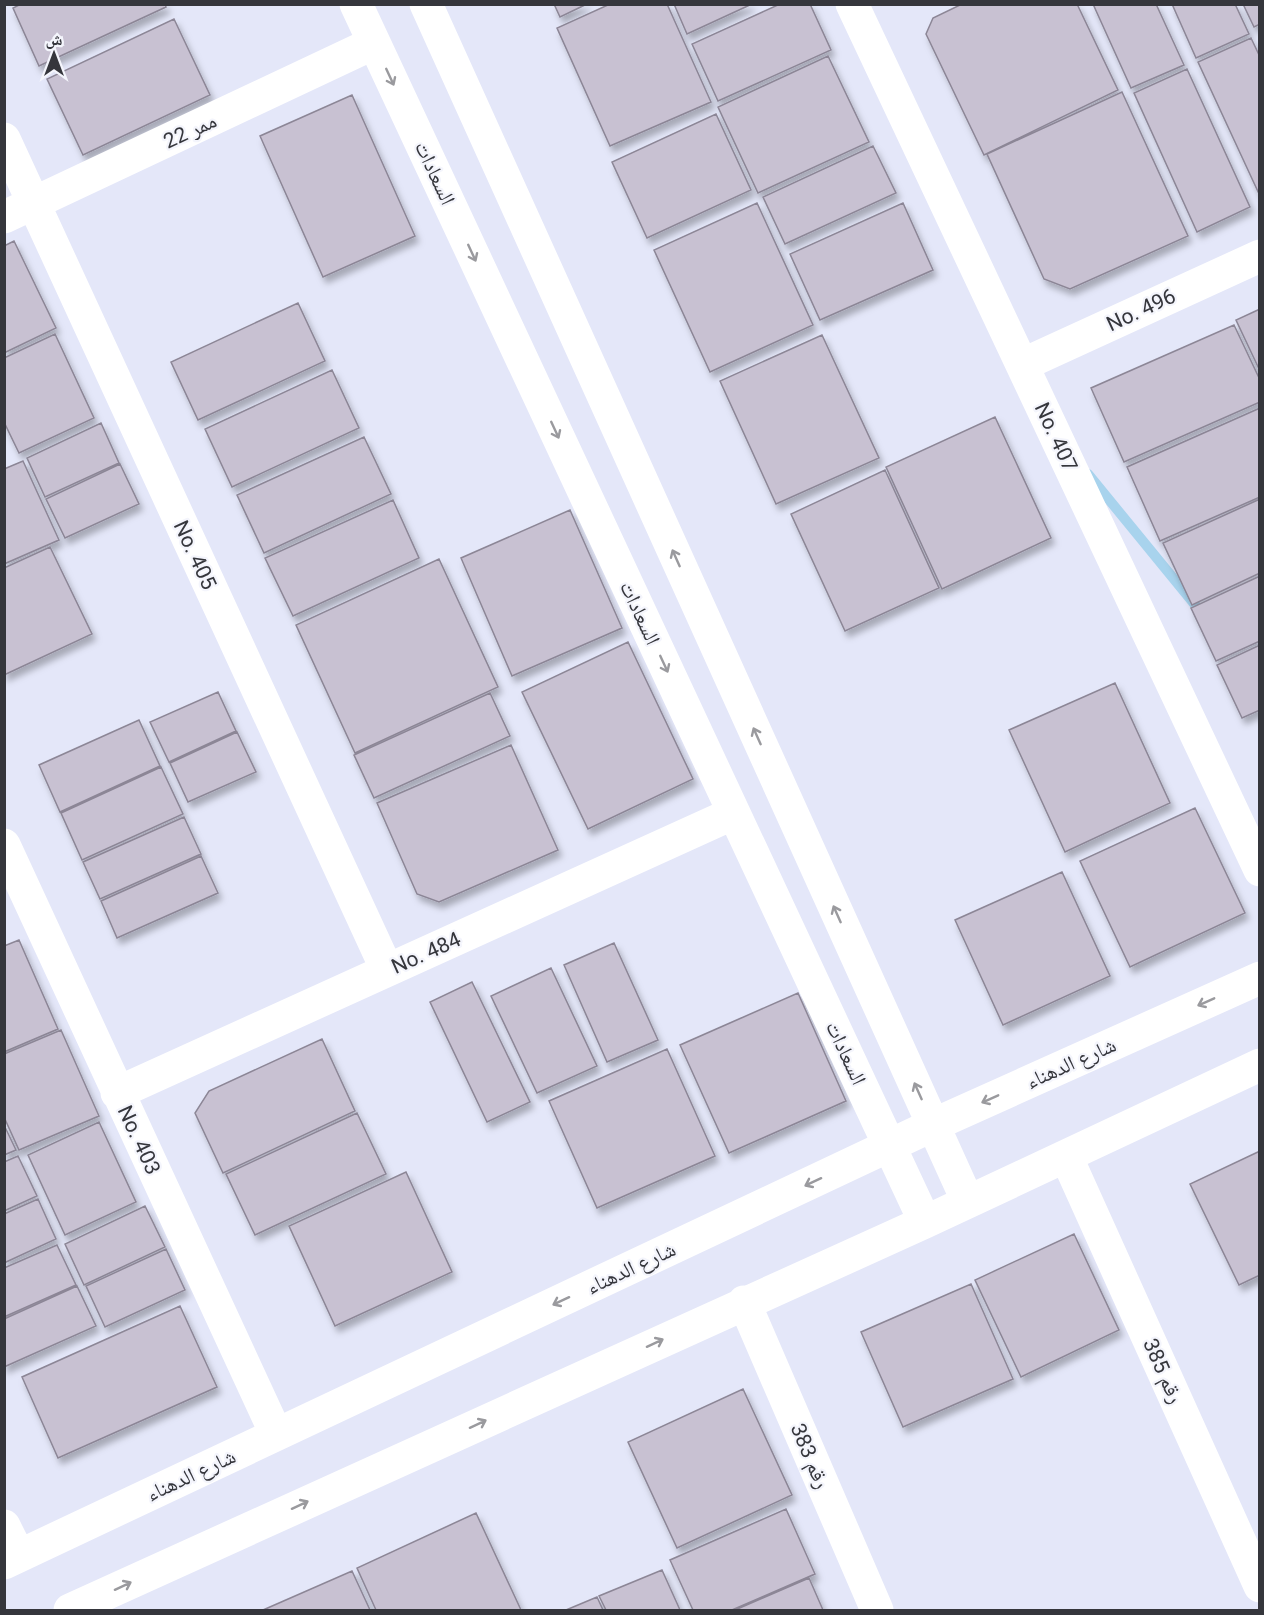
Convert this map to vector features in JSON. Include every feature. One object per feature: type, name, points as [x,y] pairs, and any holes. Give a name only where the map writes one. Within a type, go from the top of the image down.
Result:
[{"type":"street","name":"السعادات","points":[[356,4],[925,1222]]},
{"type":"street","points":[[426,4],[968,1202]]},
{"type":"street","name":"No. 407","points":[[857,6],[1260,870]]},
{"type":"street","name":"ممر 22","points":[[4,217],[374,44]]},
{"type":"street","name":"No. 405","points":[[4,139],[387,970]]},
{"type":"street","name":"No. 496","points":[[1022,364],[1260,256]]},
{"type":"street","name":"No. 484","points":[[117,1093],[734,813]]},
{"type":"street","name":"No. 403","points":[[4,845],[276,1434]]},
{"type":"street","name":"شارع الدهناء","points":[[12,1560],[933,1125],[1260,978]]},
{"type":"street","points":[[70,1611],[744,1302],[925,1222],[1260,1065]]},
{"type":"street","name":"رقم 385","points":[[1066,1156],[1260,1586]]},
{"type":"street","name":"رقم 383","points":[[744,1302],[877,1611]]},
{"type":"street","points":[[4,1526],[12,1560]]},
{"type":"building","points":[[21,4],[165,4],[166,7],[39,66],[13,8]]},
{"type":"building","points":[[554,4],[587,4],[560,17]]},
{"type":"building","points":[[610,4],[667,4],[711,102],[610,146],[557,28]]},
{"type":"building","points":[[674,4],[752,4],[687,34]]},
{"type":"building","points":[[780,4],[810,4],[831,50],[718,101],[692,44]]},
{"type":"building","points":[[962,4],[1077,4],[1118,90],[984,155],[926,34],[933,18]]},
{"type":"building","points":[[1093,4],[1156,4],[1184,65],[1131,88]]},
{"type":"building","points":[[1172,4],[1235,4],[1249,34],[1196,58]]},
{"type":"building","points":[[1243,4],[1260,4],[1260,24],[1254,27]]},
{"type":"building","points":[[174,19],[210,95],[83,155],[47,79]]},
{"type":"building","points":[[1251,38],[1260,57],[1260,196],[1198,62]]},
{"type":"building","points":[[828,56],[869,142],[758,193],[718,107]]},
{"type":"building","points":[[1187,69],[1250,207],[1197,232],[1134,93]]},
{"type":"building","points":[[1122,92],[1188,236],[1070,289],[1044,279],[987,154]]},
{"type":"building","points":[[352,95],[415,236],[323,277],[260,136]]},
{"type":"building","points":[[716,114],[751,190],[647,238],[612,162]]},
{"type":"building","points":[[873,146],[896,193],[785,244],[763,197]]},
{"type":"building","points":[[757,203],[813,325],[710,372],[654,250]]},
{"type":"building","points":[[903,203],[933,270],[820,320],[790,254]]},
{"type":"building","points":[[14,241],[56,328],[4,353],[4,246]]},
{"type":"building","points":[[298,303],[325,361],[198,420],[171,362]]},
{"type":"building","points":[[1260,309],[1260,371],[1236,320]]},
{"type":"building","points":[[1234,325],[1260,380],[1260,402],[1124,462],[1091,388]]},
{"type":"building","points":[[55,334],[94,418],[19,453],[4,422],[4,358]]},
{"type":"building","points":[[822,335],[879,458],[776,504],[720,381]]},
{"type":"building","points":[[332,370],[359,428],[232,487],[205,429]]},
{"type":"building","points":[[1260,408],[1260,497],[1160,541],[1127,467]]},
{"type":"building","points":[[995,417],[1051,538],[942,589],[886,467]]},
{"type":"building","points":[[101,423],[119,463],[45,497],[27,458]]},
{"type":"building","points":[[364,437],[391,494],[264,553],[237,495]]},
{"type":"building","points":[[23,461],[59,540],[4,564],[4,469]]},
{"type":"building","points":[[120,464],[139,504],[65,538],[46,499]]},
{"type":"building","points":[[885,470],[939,588],[845,631],[791,514]]},
{"type":"building","points":[[1260,499],[1260,573],[1192,605],[1163,543]]},
{"type":"building","points":[[393,500],[419,558],[293,616],[265,558]]},
{"type":"building","points":[[570,510],[622,628],[512,676],[461,558]]},
{"type":"building","points":[[50,547],[92,634],[4,675],[4,568]]},
{"type":"building","points":[[439,559],[498,687],[355,753],[296,625]]},
{"type":"building","points":[[1260,576],[1260,641],[1216,661],[1191,608]]},
{"type":"building","points":[[628,642],[693,779],[588,829],[522,692]]},
{"type":"building","points":[[1260,645],[1260,710],[1242,718],[1217,665]]},
{"type":"building","points":[[1115,683],[1170,803],[1065,852],[1009,730]]},
{"type":"building","points":[[218,692],[236,731],[169,762],[150,722]]},
{"type":"building","points":[[490,693],[510,736],[374,798],[354,755]]},
{"type":"building","points":[[139,720],[160,766],[60,812],[39,765]]},
{"type":"building","points":[[237,732],[256,772],[188,802],[170,763]]},
{"type":"building","points":[[511,745],[558,850],[439,902],[417,894],[377,803]]},
{"type":"building","points":[[161,767],[183,814],[82,860],[61,813]]},
{"type":"building","points":[[1195,808],[1245,913],[1130,967],[1080,861]]},
{"type":"building","points":[[184,817],[201,854],[100,899],[83,862]]},
{"type":"building","points":[[201,856],[218,893],[117,938],[101,901]]},
{"type":"building","points":[[1062,872],[1110,976],[1003,1025],[955,920]]},
{"type":"building","points":[[19,940],[58,1029],[4,1052],[4,946]]},
{"type":"building","points":[[614,943],[658,1040],[607,1062],[564,965]]},
{"type":"building","points":[[551,968],[597,1066],[537,1093],[491,996]]},
{"type":"building","points":[[472,982],[530,1102],[487,1122],[430,1002]]},
{"type":"building","points":[[798,993],[846,1101],[729,1153],[680,1045]]},
{"type":"building","points":[[61,1030],[99,1116],[19,1150],[4,1117],[4,1054]]},
{"type":"building","points":[[322,1039],[355,1111],[223,1173],[195,1113],[209,1091]]},
{"type":"building","points":[[667,1049],[715,1156],[597,1208],[549,1101]]},
{"type":"building","points":[[357,1113],[386,1174],[255,1235],[226,1174]]},
{"type":"building","points":[[99,1122],[136,1202],[65,1235],[28,1155]]},
{"type":"building","points":[[4,1125],[16,1150],[4,1155]]},
{"type":"building","points":[[1260,1151],[1260,1275],[1239,1285],[1190,1184]]},
{"type":"building","points":[[18,1156],[37,1196],[4,1211],[4,1162]]},
{"type":"building","points":[[406,1172],[452,1272],[335,1326],[289,1226]]},
{"type":"building","points":[[38,1199],[56,1239],[4,1263],[4,1214]]},
{"type":"building","points":[[145,1206],[165,1247],[84,1285],[65,1244]]},
{"type":"building","points":[[1074,1234],[1119,1330],[1021,1377],[975,1280]]},
{"type":"building","points":[[57,1245],[76,1285],[4,1317],[4,1268]]},
{"type":"building","points":[[166,1249],[185,1290],[105,1327],[86,1286]]},
{"type":"building","points":[[971,1284],[1013,1379],[903,1427],[861,1332]]},
{"type":"building","points":[[77,1286],[96,1326],[4,1367],[4,1319]]},
{"type":"building","points":[[180,1306],[217,1387],[58,1458],[22,1377]]},
{"type":"building","points":[[743,1389],[792,1495],[677,1548],[628,1442]]},
{"type":"building","points":[[786,1509],[815,1574],[732,1610],[693,1610],[670,1560]]},
{"type":"building","points":[[476,1513],[521,1610],[376,1610],[357,1568]]},
{"type":"building","points":[[662,1570],[680,1610],[606,1610],[599,1596]]},
{"type":"building","points":[[352,1571],[370,1610],[263,1610]]},
{"type":"building","points":[[809,1578],[823,1610],[735,1610]]},
{"type":"building","points":[[597,1597],[603,1610],[566,1610]]},
{"type":"waterway","points":[[1088,474],[1196,606]]}]
